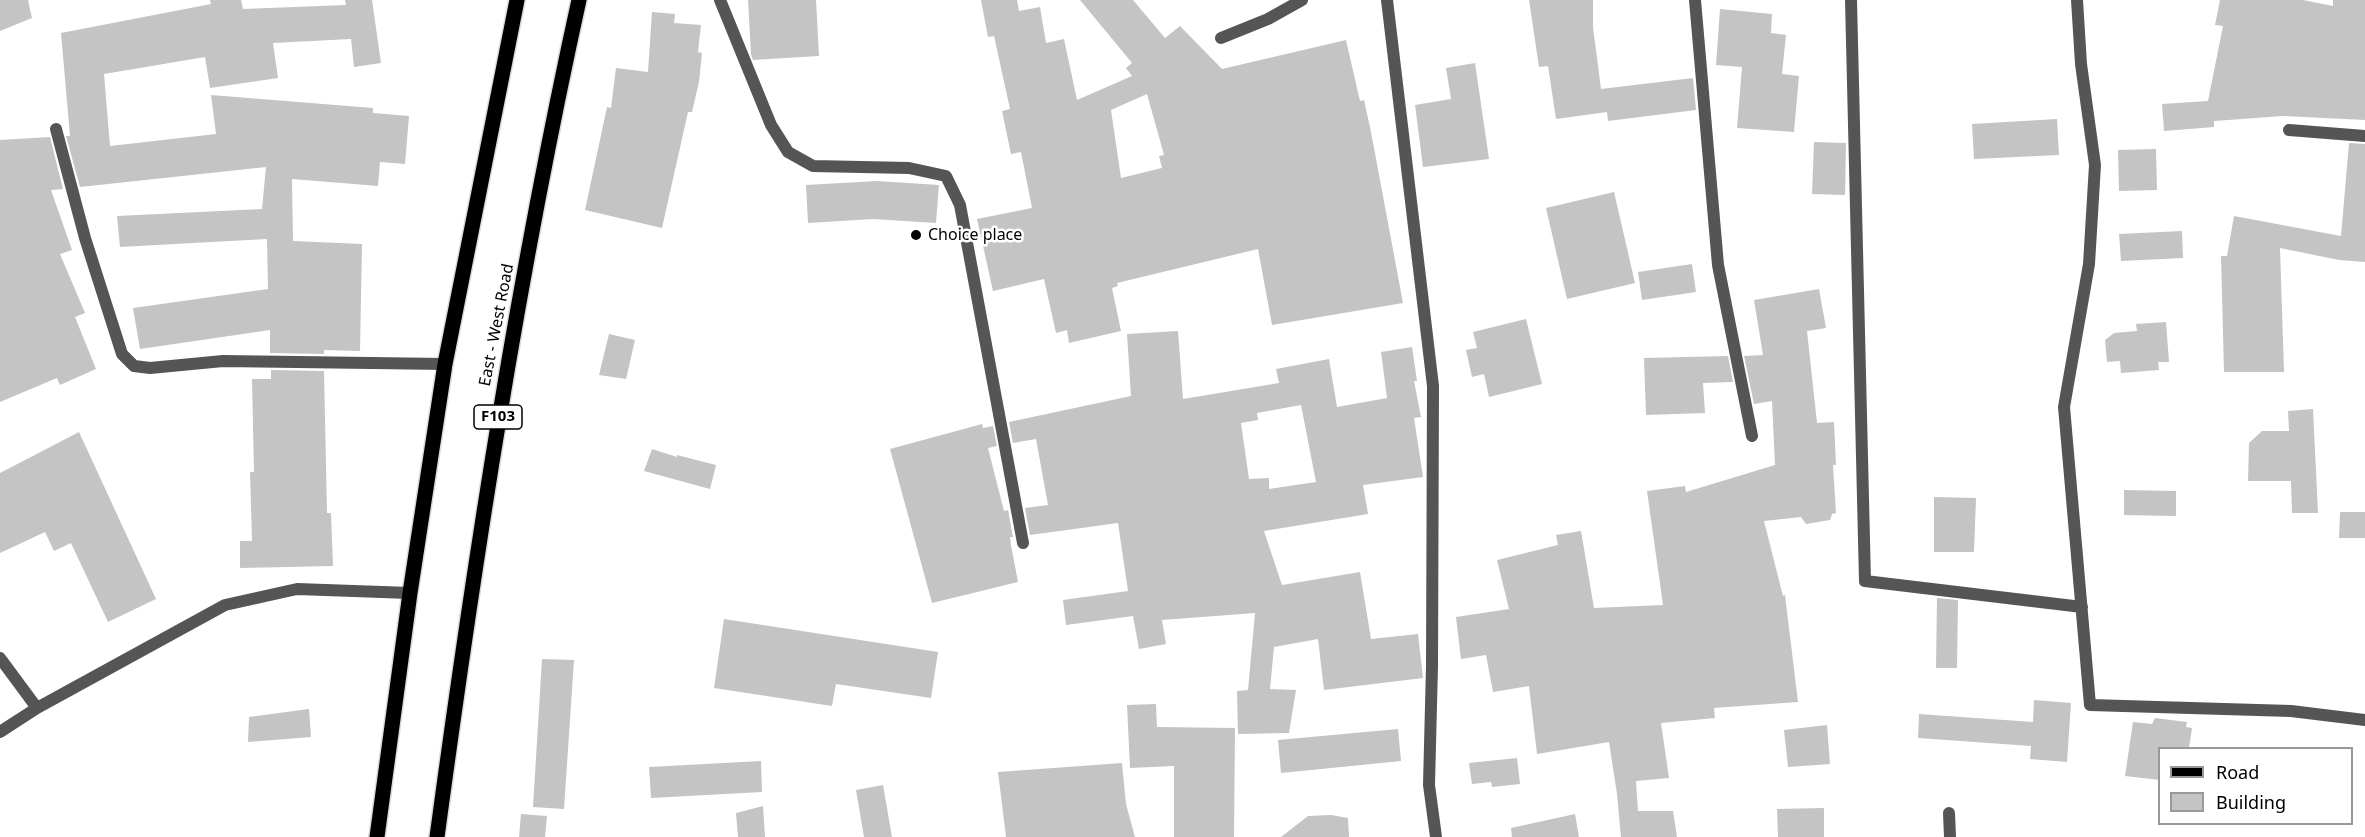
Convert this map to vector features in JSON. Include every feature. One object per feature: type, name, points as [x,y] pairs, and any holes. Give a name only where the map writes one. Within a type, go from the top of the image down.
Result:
[{"type":"main road","points":[[377,837],[410,593],[446,364],[517,0]]},
{"type":"main road","name":"East - West Road","points":[[437,837],[469,600],[504,381],[562,76],[579,0]]},
{"type":"street","points":[[720,0],[771,125],[788,152],[813,166],[909,168],[946,176],[960,205],[1023,543]]},
{"type":"street","points":[[1221,38],[1268,19],[1302,0]]},
{"type":"street","points":[[1387,0],[1433,386],[1432,666],[1429,785],[1436,837]]},
{"type":"street","points":[[1695,0],[1718,264],[1752,436]]},
{"type":"street","points":[[1851,0],[1865,581],[2082,607]]},
{"type":"street","points":[[2077,0],[2081,64],[2095,165],[2089,264],[2064,406],[2090,705],[2291,711],[2365,720]]},
{"type":"street","points":[[56,129],[86,238],[119,344],[123,354],[134,366],[150,368],[223,361],[446,364]]},
{"type":"street","points":[[2289,130],[2365,136]]},
{"type":"street","points":[[0,732],[37,708],[225,605],[297,589],[410,593]]},
{"type":"street","points":[[0,658],[37,708]]},
{"type":"street","points":[[1949,813],[1950,837]]},
{"type":"building","points":[[0,0],[28,0],[32,18],[0,31]]},
{"type":"building","points":[[210,0],[241,0],[243,9],[346,5],[345,0],[372,0],[381,63],[354,67],[351,39],[273,43],[278,78],[210,88],[205,57],[104,74],[110,146],[216,134],[211,95],[373,108],[373,113],[409,116],[405,164],[380,162],[378,186],[292,179],[293,241],[362,244],[360,351],[324,350],[324,354],[270,353],[270,330],[140,349],[133,308],[268,289],[267,239],[120,247],[117,216],[262,209],[266,167],[80,187],[66,136],[70,136],[61,33],[211,4]]},
{"type":"building","points":[[748,0],[816,0],[819,56],[753,60]]},
{"type":"building","points":[[981,0],[1017,0],[1019,11],[1040,7],[1046,43],[1064,39],[1077,100],[1132,76],[1126,68],[1132,63],[1080,0],[1133,0],[1165,38],[1180,26],[1222,69],[1346,40],[1360,101],[1364,100],[1371,132],[1403,303],[1272,325],[1258,249],[1117,283],[1118,286],[1112,288],[1121,331],[1069,343],[1067,330],[1056,333],[1044,279],[993,291],[977,219],[1032,208],[1021,152],[1011,154],[1002,111],[1010,109],[994,36],[988,37]],"holes":[[[1147,94],[1164,155],[1159,156],[1162,168],[1121,178],[1111,110]]]},
{"type":"building","points":[[1529,0],[1593,0],[1593,27],[1601,89],[1693,78],[1696,110],[1608,121],[1607,112],[1556,119],[1548,66],[1539,67]]},
{"type":"building","points":[[2220,0],[2303,0],[2333,6],[2333,0],[2365,0],[2365,120],[2283,116],[2214,121],[2214,127],[2164,131],[2162,104],[2208,101],[2223,26],[2215,25]]},
{"type":"building","points":[[1720,9],[1772,14],[1771,33],[1786,35],[1782,74],[1799,76],[1794,132],[1737,128],[1742,67],[1716,65]]},
{"type":"building","points":[[652,12],[675,14],[674,23],[701,25],[698,52],[702,53],[699,82],[692,112],[688,112],[662,228],[585,210],[607,107],[611,108],[616,68],[648,72]]},
{"type":"building","points":[[1475,63],[1489,159],[1423,167],[1415,105],[1451,99],[1446,68]]},
{"type":"building","points":[[2057,119],[2059,155],[1974,159],[1972,124]]},
{"type":"building","points":[[50,137],[63,189],[51,190],[72,250],[60,254],[85,313],[75,317],[96,369],[60,385],[57,378],[0,402],[0,140]]},
{"type":"building","points":[[1814,142],[1846,143],[1845,195],[1812,194]]},
{"type":"building","points":[[2349,143],[2365,144],[2365,262],[2339,260],[2280,248],[2284,372],[2224,372],[2221,256],[2227,256],[2234,216],[2341,236]]},
{"type":"building","points":[[2156,149],[2157,190],[2119,191],[2118,150]]},
{"type":"building","points":[[877,181],[939,185],[936,223],[873,219],[808,223],[806,185]]},
{"type":"building","points":[[1614,192],[1635,283],[1567,299],[1546,208]]},
{"type":"building","points":[[2182,231],[2183,258],[2121,261],[2119,234]]},
{"type":"building","points":[[1692,264],[1696,292],[1642,300],[1638,272]]},
{"type":"building","points":[[1819,289],[1826,328],[1807,331],[1817,423],[1834,422],[1836,465],[1833,465],[1836,513],[1832,514],[1830,520],[1806,524],[1801,517],[1764,521],[1783,596],[1785,595],[1798,702],[1714,708],[1715,718],[1661,723],[1669,778],[1636,781],[1638,811],[1673,811],[1677,837],[1621,837],[1609,742],[1537,754],[1529,686],[1493,692],[1486,655],[1461,659],[1456,617],[1509,609],[1497,560],[1558,545],[1556,535],[1581,531],[1594,608],[1663,605],[1647,491],[1685,486],[1686,492],[1775,465],[1772,401],[1754,404],[1744,356],[1763,355],[1754,300]]},
{"type":"building","points":[[1526,319],[1542,384],[1489,397],[1484,374],[1472,377],[1466,350],[1477,348],[1473,332]]},
{"type":"building","points":[[2166,322],[2169,362],[2158,362],[2159,370],[2121,373],[2120,361],[2107,362],[2105,340],[2114,333],[2137,331],[2136,324]]},
{"type":"building","points":[[1178,331],[1183,399],[1279,383],[1276,369],[1329,359],[1337,407],[1387,398],[1381,352],[1412,347],[1417,381],[1414,381],[1421,417],[1414,418],[1423,477],[1363,485],[1368,514],[1264,531],[1282,585],[1360,572],[1371,639],[1418,634],[1423,678],[1324,690],[1318,639],[1274,647],[1270,689],[1296,690],[1289,733],[1238,734],[1237,691],[1248,690],[1255,613],[1162,620],[1166,644],[1139,649],[1133,616],[1066,625],[1063,600],[1128,591],[1118,523],[1030,535],[1025,508],[1048,505],[1036,439],[1013,443],[1009,422],[1131,396],[1127,334]],"holes":[[[1301,405],[1316,482],[1269,489],[1269,478],[1249,479],[1241,423],[1258,420],[1257,413]]]},
{"type":"building","points":[[609,334],[635,340],[626,379],[599,375]]},
{"type":"building","points":[[1728,356],[1733,382],[1703,383],[1705,413],[1646,415],[1644,358]]},
{"type":"building","points":[[271,370],[324,371],[327,513],[331,513],[333,566],[240,568],[240,541],[252,541],[250,472],[254,472],[252,379],[271,379]]},
{"type":"building","points":[[2313,409],[2318,513],[2292,513],[2291,481],[2248,481],[2249,443],[2262,431],[2289,431],[2288,411]]},
{"type":"building","points":[[982,424],[983,428],[993,426],[997,446],[988,448],[1004,511],[1008,510],[1013,537],[1010,537],[1011,545],[1018,582],[932,603],[890,449]]},
{"type":"building","points":[[79,432],[156,599],[108,622],[71,543],[54,551],[45,532],[0,553],[0,473]]},
{"type":"building","points":[[652,449],[716,465],[710,489],[644,471]]},
{"type":"building","points":[[2124,490],[2176,491],[2176,516],[2124,515]]},
{"type":"building","points":[[1934,497],[1976,498],[1974,552],[1934,552]]},
{"type":"building","points":[[2340,512],[2365,512],[2365,538],[2339,538]]},
{"type":"building","points":[[1937,598],[1958,600],[1957,668],[1936,668]]},
{"type":"building","points":[[724,619],[938,652],[931,698],[836,684],[832,706],[714,688]]},
{"type":"building","points":[[542,659],[574,660],[564,809],[533,807]]},
{"type":"building","points":[[2034,700],[2071,703],[2067,762],[2030,759],[2031,746],[1918,738],[1919,714],[2033,722]]},
{"type":"building","points":[[1156,704],[1157,727],[1235,728],[1234,837],[1174,837],[1174,766],[1130,768],[1127,705]]},
{"type":"building","points":[[309,709],[311,737],[248,742],[249,717]]},
{"type":"building","points":[[2155,718],[2187,722],[2186,727],[2192,728],[2189,747],[2158,747],[2158,780],[2125,776],[2133,722],[2152,724]]},
{"type":"building","points":[[1827,725],[1830,764],[1788,767],[1784,730]]},
{"type":"building","points":[[1398,729],[1401,761],[1281,773],[1278,740]]},
{"type":"building","points":[[1517,758],[1520,784],[1492,787],[1491,782],[1472,784],[1469,763]]},
{"type":"building","points":[[761,761],[762,792],[651,798],[649,767]]},
{"type":"building","points":[[1122,763],[1126,804],[1135,837],[1006,837],[998,772]]},
{"type":"building","points":[[883,785],[892,837],[864,837],[856,790]]},
{"type":"building","points":[[763,806],[765,837],[738,837],[736,813]]},
{"type":"building","points":[[1824,808],[1824,837],[1778,837],[1777,809]]},
{"type":"building","points":[[521,814],[547,816],[545,837],[519,837]]},
{"type":"building","points":[[1575,814],[1579,837],[1512,837],[1511,828]]},
{"type":"building","points":[[1331,815],[1348,818],[1349,837],[1281,837],[1308,816]]},
{"type":"place","name":"Choice place","points":[[916,235]]}]
